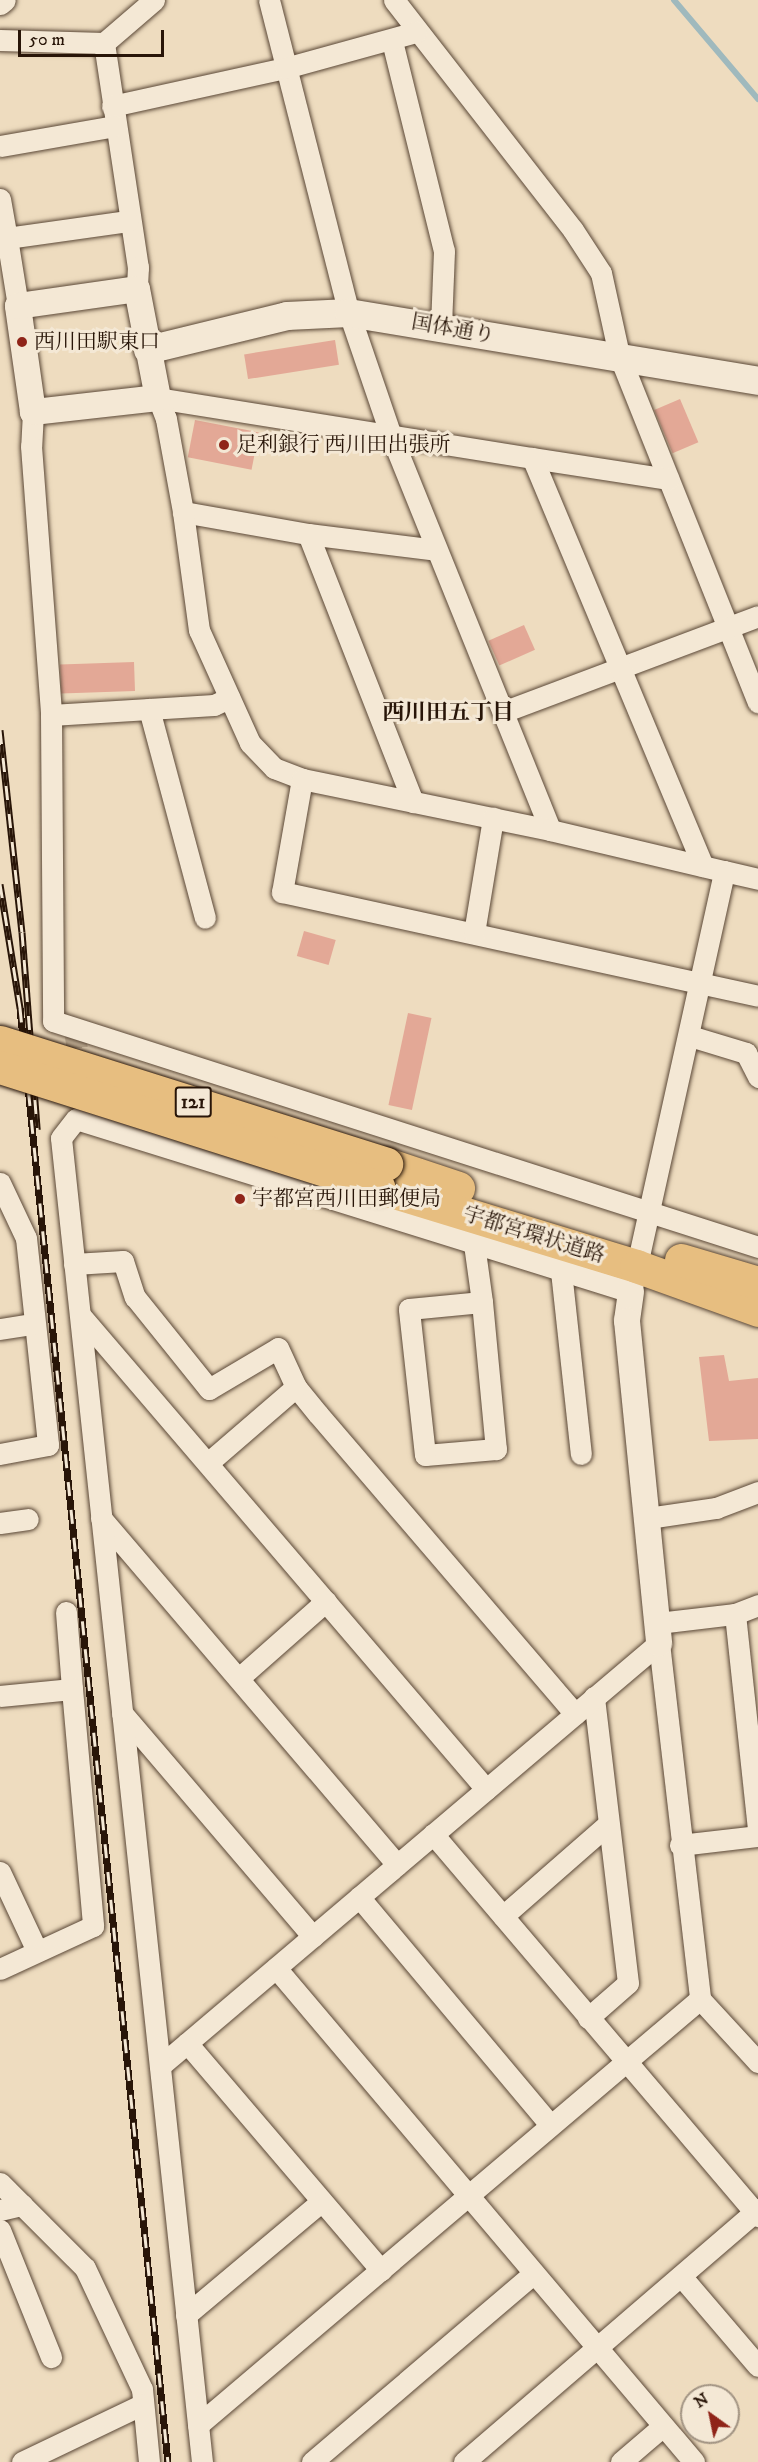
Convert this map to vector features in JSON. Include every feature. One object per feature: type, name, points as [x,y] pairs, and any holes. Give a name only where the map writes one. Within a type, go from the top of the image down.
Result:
[{"type":"highway","name":"宇都宮環状道路","points":[[0,1041],[758,1310]]},
{"type":"highway","name":"宇都宮環状道路","points":[[0,1067],[382,1176]]},
{"type":"highway","name":"宇都宮環状道路","points":[[636,1268],[758,1283]]},
{"type":"main road","name":"国体通り","points":[[148,350],[287,316],[349,312],[619,355],[758,381]]},
{"type":"street","points":[[0,4],[5,0]]},
{"type":"street","points":[[0,40],[104,43],[154,0]]},
{"type":"street","points":[[269,0],[349,312],[390,433],[550,830]]},
{"type":"street","points":[[394,0],[416,32],[573,230],[601,273],[619,355],[758,702]]},
{"type":"street","points":[[0,146],[392,41],[416,32]]},
{"type":"street","points":[[392,41],[444,251],[441,327]]},
{"type":"street","points":[[104,43],[128,221],[138,267],[138,290],[148,350],[158,398],[166,419],[183,512],[199,630],[249,743],[274,768],[302,779],[550,830],[758,879]]},
{"type":"street","points":[[0,199],[33,412],[31,446],[51,715],[53,1021],[758,1247]]},
{"type":"street","points":[[7,238],[128,221]]},
{"type":"street","points":[[18,306],[138,290]]},
{"type":"street","points":[[33,412],[158,398],[390,433],[668,479]]},
{"type":"street","points":[[532,458],[703,866]]},
{"type":"street","points":[[183,512],[308,534],[436,549]]},
{"type":"street","points":[[308,534],[413,802]]},
{"type":"street","points":[[502,712],[758,616]]},
{"type":"street","points":[[51,715],[214,705],[229,698]]},
{"type":"street","points":[[149,709],[205,918]]},
{"type":"street","points":[[302,779],[282,892],[758,996]]},
{"type":"street","points":[[474,933],[493,818]]},
{"type":"street","points":[[724,871],[702,983],[636,1268],[627,1321],[680,1845],[700,1999],[757,2060]]},
{"type":"street","points":[[690,1036],[746,1053],[758,1077]]},
{"type":"street","points":[[202,2462],[61,1138],[76,1119],[561,1271],[636,1268]]},
{"type":"street","points":[[0,1184],[26,1238],[33,1324],[48,1445],[0,1454]]},
{"type":"street","points":[[0,1231],[17,1218]]},
{"type":"street","points":[[474,1244],[482,1302],[496,1449],[425,1455],[409,1309],[482,1302]]},
{"type":"street","points":[[74,1264],[123,1261],[135,1298],[209,1389],[278,1348],[296,1387],[575,1714]]},
{"type":"street","points":[[561,1271],[581,1455]]},
{"type":"street","points":[[81,1316],[209,1462],[486,1789]]},
{"type":"street","points":[[0,1329],[33,1324]]},
{"type":"street","points":[[209,1462],[296,1387]]},
{"type":"street","points":[[648,1518],[716,1508],[758,1492]]},
{"type":"street","points":[[100,1518],[397,1865]]},
{"type":"street","points":[[0,1523],[28,1519]]},
{"type":"street","points":[[239,1678],[326,1601]]},
{"type":"street","points":[[160,2066],[575,1714],[658,1633],[735,1614],[758,1605]]},
{"type":"street","points":[[0,1969],[93,1926],[66,1612]]},
{"type":"street","points":[[735,1614],[752,1723],[758,1831]]},
{"type":"street","points":[[0,1696],[72,1689]]},
{"type":"street","points":[[588,2018],[628,1983],[594,1697]]},
{"type":"street","points":[[122,1713],[313,1936]]},
{"type":"street","points":[[503,1916],[608,1824]]},
{"type":"street","points":[[433,1834],[757,2213],[596,2347],[464,2462]]},
{"type":"street","points":[[680,1845],[758,1836]]},
{"type":"street","points":[[0,1872],[37,1951]]},
{"type":"street","points":[[359,1897],[550,2125]]},
{"type":"street","points":[[276,1968],[466,2196],[694,2462]]},
{"type":"street","points":[[198,2425],[700,1999]]},
{"type":"street","points":[[187,2043],[381,2270]]},
{"type":"street","points":[[0,2183],[85,2268],[142,2389],[149,2462]]},
{"type":"street","points":[[186,2314],[322,2201]]},
{"type":"street","points":[[0,2210],[22,2205]]},
{"type":"street","points":[[0,2230],[51,2357]]},
{"type":"street","points":[[312,2462],[532,2274]]},
{"type":"street","points":[[681,2276],[758,2366]]},
{"type":"street","points":[[22,2462],[143,2404]]},
{"type":"street","points":[[621,2462],[663,2426]]},
{"type":"building","points":[[335,340],[339,365],[248,379],[244,354]]},
{"type":"building","points":[[680,399],[698,442],[673,453],[654,410]]},
{"type":"building","name":"足利銀行 西川田出張所","points":[[195,420],[259,432],[252,470],[188,457]]},
{"type":"building","points":[[524,625],[535,650],[499,666],[488,641]]},
{"type":"building","points":[[134,662],[135,691],[61,694],[60,665]]},
{"type":"building","points":[[304,931],[336,940],[329,965],[297,956]]},
{"type":"building","points":[[408,1013],[431,1018],[412,1110],[388,1105]]},
{"type":"building","points":[[724,1355],[729,1381],[758,1378],[758,1439],[709,1441],[699,1357]]},
{"type":"waterway","points":[[674,0],[758,99]]},
{"type":"tunnel","points":[[74,1027],[82,1078]]},
{"type":"railway","points":[[0,730],[22,932],[37,1129]]},
{"type":"railway","points":[[0,884],[20,1008],[168,2462]]},
{"type":"place","name":"西川田駅東口","points":[[22,342]]},
{"type":"place","name":"足利銀行 西川田出張所","points":[[224,445]]},
{"type":"place","name":"宇都宮西川田郵便局","points":[[240,1199]]},
{"type":"district","name":"西川田五丁目","points":[[448,713]]}]
